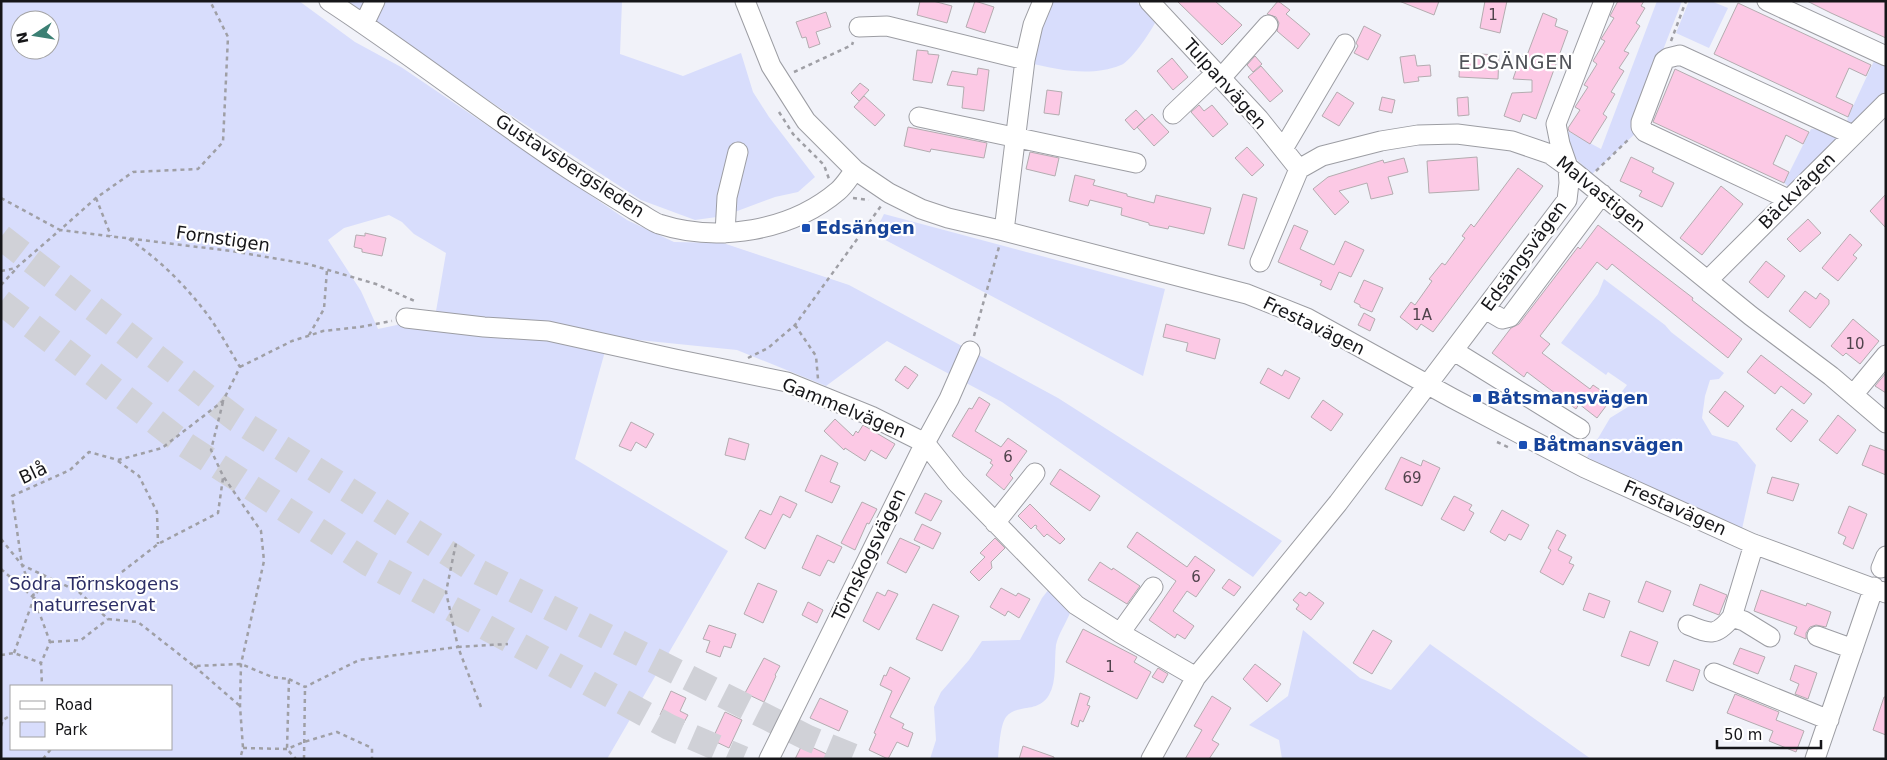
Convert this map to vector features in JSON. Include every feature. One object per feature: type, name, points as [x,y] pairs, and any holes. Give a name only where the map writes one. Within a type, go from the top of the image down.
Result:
[{"type":"street","name":"Gustavsbergsleden","points":[[329,1],[555,160],[604,192],[658,223],[692,232],[725,232],[758,228],[788,220],[815,208],[840,190],[855,170]]},
{"type":"street","points":[[364,24],[374,1]]},
{"type":"street","name":"Frestavägen","points":[[745,1],[771,66],[806,121],[855,170],[889,194],[921,209],[948,218],[1004,230],[1247,294],[1307,318],[1585,468],[1754,544],[1880,590]]},
{"type":"street","points":[[1004,230],[1025,60],[1033,25],[1043,1]]},
{"type":"street","name":"Tulpanvägen","points":[[1149,1],[1259,119],[1299,169]]},
{"type":"street","name":"Edsängsvägen","points":[[1427,384],[1454,351],[1567,200],[1569,184],[1568,167],[1560,144],[1556,124],[1604,1]]},
{"type":"street","points":[[1768,1],[1886,56]]},
{"type":"street","points":[[1173,114],[1219,75],[1268,25]]},
{"type":"street","points":[[859,26],[887,26],[1025,60]]},
{"type":"street","points":[[1283,149],[1345,44]]},
{"type":"street","points":[[1788,199],[1645,132],[1641,127],[1641,122],[1664,62],[1668,58],[1680,56],[1853,136]]},
{"type":"street","name":"Bäckvägen","points":[[1708,280],[1886,103]]},
{"type":"street","points":[[919,117],[1136,163]]},
{"type":"street","name":"Malvastigen","points":[[1299,169],[1322,156],[1381,141],[1418,135],[1457,134],[1512,141],[1550,154],[1586,181],[1751,316],[1831,376],[1886,423]]},
{"type":"street","points":[[725,232],[727,197],[738,152]]},
{"type":"street","points":[[1260,262],[1299,169]]},
{"type":"street","points":[[1485,309],[1502,320],[1510,317],[1602,194]]},
{"type":"street","name":"Gammelvägen","points":[[406,318],[484,327],[548,331],[786,382],[871,416],[925,442],[956,482],[1076,606],[1196,677]]},
{"type":"street","name":"Törnskogsvägen","points":[[769,759],[925,442],[949,399],[970,351]]},
{"type":"street","points":[[1454,351],[1580,429]]},
{"type":"street","points":[[1854,396],[1886,355]]},
{"type":"street","points":[[1151,759],[1196,677],[1338,503],[1420,396],[1427,384]]},
{"type":"street","points":[[995,523],[1035,473]]},
{"type":"street","points":[[1688,625],[1709,633],[1722,629],[1732,617],[1754,544]]},
{"type":"street","points":[[1120,633],[1153,588]]},
{"type":"street","points":[[1815,759],[1853,649],[1880,590]]},
{"type":"street","points":[[1732,617],[1744,621],[1770,636]]},
{"type":"street","points":[[1817,636],[1853,649]]},
{"type":"street","points":[[1714,673],[1828,720]]},
{"type":"path","points":[[1,285],[16,268],[96,198],[133,172],[198,169],[223,142],[228,37],[210,1]]},
{"type":"path","points":[[1664,62],[1686,1]]},
{"type":"path","points":[[786,76],[852,45],[859,26]]},
{"type":"path","points":[[724,369],[768,348],[795,324],[882,205],[865,199],[852,198],[840,190],[829,179],[824,165],[793,134],[778,111]]},
{"type":"path","points":[[1586,181],[1641,127]]},
{"type":"path","points":[[1,198],[60,230]]},
{"type":"path","points":[[96,198],[111,236]]},
{"type":"path","name":"Fornstigen","points":[[60,230],[230,251],[308,264],[376,284],[421,304]]},
{"type":"path","points":[[970,351],[1004,230]]},
{"type":"path","points":[[128,238],[150,253],[173,275],[208,315],[240,367]]},
{"type":"path","points":[[1,271],[16,268]]},
{"type":"path","points":[[308,336],[324,308],[327,270]]},
{"type":"path","points":[[240,759],[244,748],[240,706],[241,664],[264,562],[260,531],[223,476],[211,450],[223,401],[240,367],[292,341],[323,331],[360,328],[406,318]]},
{"type":"path","points":[[795,324],[816,356],[820,395]]},
{"type":"path","points":[[118,460],[162,448],[223,401]]},
{"type":"path","points":[[1496,441],[1513,450]]},
{"type":"path","name":"Blå","points":[[22,565],[12,496],[70,470],[89,452],[118,460]]},
{"type":"path","points":[[118,460],[139,476],[157,512],[158,544]]},
{"type":"path","points":[[79,592],[109,582],[158,544],[218,513],[223,476]]},
{"type":"path","points":[[1,539],[22,565],[50,642],[41,663],[42,685]]},
{"type":"path","points":[[456,543],[446,592],[458,647],[481,707]]},
{"type":"path","points":[[22,565],[79,592],[108,619],[138,622],[194,666],[240,706]]},
{"type":"path","points":[[1,569],[34,598]]},
{"type":"path","points":[[14,653],[34,598],[45,576]]},
{"type":"path","points":[[50,642],[81,640],[108,619]]},
{"type":"path","points":[[305,687],[359,660],[458,647],[508,644]]},
{"type":"path","points":[[1,655],[14,653],[41,663]]},
{"type":"path","points":[[194,666],[241,664],[272,677],[289,679],[305,687]]},
{"type":"path","points":[[286,750],[289,679]]},
{"type":"path","points":[[304,759],[305,687]]},
{"type":"path","points":[[1,726],[3,720],[10,716]]},
{"type":"path","points":[[244,748],[286,750],[304,742],[337,732],[372,748],[372,759]]},
{"type":"path","points":[[286,750],[296,759]]},
{"type":"green space","name":"Södra Törnskogens naturreservat","points":[[1,1],[299,1],[355,42],[401,67],[627,220],[674,242],[723,243],[849,285],[1058,398],[1282,541],[1253,577],[1002,402],[887,341],[826,386],[737,350],[609,337],[575,459],[728,551],[607,759],[1,759]],"holes":[[[389,215],[402,222],[414,234],[446,253],[435,317],[378,329],[361,291],[328,240],[344,228]]]},
{"type":"green space","points":[[342,1],[622,1],[620,54],[683,76],[741,53],[753,92],[769,117],[815,177],[798,192],[775,197],[724,216],[695,220],[641,200],[497,106]]},
{"type":"green space","points":[[1048,1],[1136,1],[1155,23],[1129,59],[1125,63],[1110,69],[1075,71],[1029,63]]},
{"type":"green space","points":[[1657,1],[1682,1],[1639,112],[1638,131],[1592,174],[1570,153],[1562,128],[1601,149]]},
{"type":"green space","points":[[1689,1],[1711,1],[1728,8],[1709,48],[1676,33]]},
{"type":"green space","points":[[1874,61],[1886,63],[1886,91],[1854,124],[1849,125],[1847,122],[1848,117]]},
{"type":"green space","points":[[1811,129],[1827,130],[1839,138],[1790,188],[1784,183]]},
{"type":"green space","points":[[884,214],[1165,289],[1143,376],[874,234]]},
{"type":"green space","points":[[1604,279],[1724,373],[1719,379],[1710,380],[1705,396],[1702,418],[1712,435],[1737,442],[1756,465],[1742,529],[1644,489],[1587,457],[1610,418],[1636,402],[1620,394],[1627,385],[1608,372],[1606,375],[1561,343],[1598,294]]},
{"type":"green space","points":[[1049,589],[1061,600],[1070,613],[1058,637],[1054,677],[1049,695],[1039,704],[1016,710],[1006,717],[1001,731],[998,759],[930,759],[936,740],[934,707],[941,692],[969,660],[982,641],[1020,640],[1042,598]]},
{"type":"green space","points":[[1303,630],[1360,678],[1391,690],[1430,644],[1591,759],[1282,759],[1279,740],[1249,725],[1288,696]]},
{"type":"building","points":[[920,1],[933,1],[952,6],[947,23],[917,15]]},
{"type":"building","points":[[975,1],[994,7],[985,33],[966,27]]},
{"type":"building","points":[[1177,1],[1215,1],[1242,25],[1222,45]]},
{"type":"building","points":[[1278,1],[1290,10],[1286,14],[1310,34],[1298,49],[1277,31],[1279,23],[1276,17],[1267,14]]},
{"type":"building","points":[[1399,1],[1439,1],[1434,15]]},
{"type":"building","points":[[1485,1],[1507,1],[1500,33],[1480,28]]},
{"type":"building","points":[[1618,1],[1644,1],[1641,6],[1645,8],[1636,23],[1640,26],[1624,51],[1629,53],[1619,68],[1624,71],[1611,92],[1615,94],[1603,114],[1607,117],[1590,144],[1569,131],[1568,128],[1580,110],[1575,107],[1588,87],[1584,85],[1597,64],[1593,61],[1605,41],[1601,39],[1614,18],[1610,16]]},
{"type":"building","points":[[1807,1],[1886,1],[1886,38],[1831,13]]},
{"type":"building","points":[[1738,3],[1871,65],[1866,76],[1849,68],[1836,97],[1853,105],[1848,117],[1714,54]]},
{"type":"building","points":[[826,12],[831,27],[816,32],[820,44],[809,48],[806,37],[802,38],[796,22]]},
{"type":"building","points":[[1543,13],[1557,19],[1555,26],[1568,31],[1536,119],[1523,114],[1520,122],[1504,116],[1512,93],[1532,92],[1532,80],[1513,79],[1521,56],[1526,58]]},
{"type":"building","points":[[1364,26],[1381,35],[1368,60],[1354,53],[1358,46],[1356,43]]},
{"type":"building","points":[[917,50],[939,55],[932,83],[913,80]]},
{"type":"building","points":[[1460,53],[1499,55],[1498,79],[1459,77]]},
{"type":"building","points":[[1415,55],[1417,66],[1430,65],[1431,76],[1418,77],[1419,81],[1404,83],[1400,57]]},
{"type":"building","points":[[1255,56],[1262,64],[1253,72],[1247,65]]},
{"type":"building","points":[[1172,58],[1188,77],[1173,90],[1157,71]]},
{"type":"building","points":[[1261,66],[1283,91],[1270,102],[1248,77]]},
{"type":"building","points":[[978,68],[989,70],[984,111],[962,108],[964,87],[947,85],[952,71],[977,75]]},
{"type":"building","points":[[1675,69],[1809,132],[1803,144],[1786,135],[1773,164],[1789,172],[1784,183],[1653,122]]},
{"type":"building","points":[[860,83],[869,90],[859,101],[851,93]]},
{"type":"building","points":[[1047,90],[1062,92],[1059,115],[1044,113]]},
{"type":"building","points":[[1337,92],[1354,103],[1339,126],[1322,116]]},
{"type":"building","points":[[864,96],[885,115],[875,126],[854,107]]},
{"type":"building","points":[[1382,97],[1395,100],[1392,113],[1379,110]]},
{"type":"building","points":[[1468,97],[1469,115],[1458,116],[1457,98]]},
{"type":"building","points":[[1199,105],[1204,111],[1212,105],[1228,124],[1213,137],[1191,112]]},
{"type":"building","points":[[1136,110],[1145,120],[1134,130],[1125,120]]},
{"type":"building","points":[[1152,114],[1169,132],[1154,146],[1137,127]]},
{"type":"building","points":[[908,127],[987,143],[984,158],[931,149],[930,152],[904,146]]},
{"type":"building","points":[[1247,147],[1264,165],[1252,176],[1235,158]]},
{"type":"building","points":[[1030,152],[1059,158],[1055,176],[1026,169]]},
{"type":"building","points":[[1477,157],[1479,190],[1429,193],[1427,161]]},
{"type":"building","points":[[1631,157],[1654,168],[1652,172],[1674,183],[1662,207],[1639,196],[1642,191],[1620,181]]},
{"type":"building","points":[[1404,158],[1408,172],[1388,177],[1393,194],[1371,199],[1367,183],[1339,191],[1349,202],[1335,215],[1313,189],[1328,177],[1383,160],[1384,163]]},
{"type":"building","points":[[1518,168],[1543,186],[1433,332],[1421,324],[1417,330],[1400,317],[1411,302],[1415,305],[1432,281],[1429,279],[1442,263],[1445,265],[1465,238],[1462,236],[1471,224],[1474,227]]},
{"type":"building","points":[[1075,175],[1095,180],[1093,185],[1154,203],[1156,195],[1211,208],[1204,234],[1169,226],[1168,229],[1149,225],[1149,223],[1121,215],[1122,208],[1090,200],[1088,206],[1069,201]]},
{"type":"building","points":[[1721,186],[1743,204],[1702,255],[1680,238]]},
{"type":"building","points":[[1243,194],[1257,198],[1244,249],[1228,245]]},
{"type":"building","points":[[1886,194],[1886,228],[1870,211]]},
{"type":"building","points":[[1808,219],[1821,233],[1800,252],[1787,239]]},
{"type":"building","points":[[1294,225],[1308,231],[1300,249],[1334,265],[1345,241],[1364,250],[1351,277],[1339,272],[1331,290],[1320,285],[1322,281],[1278,262]]},
{"type":"building","points":[[1598,225],[1693,298],[1692,300],[1742,339],[1728,358],[1612,264],[1607,270],[1597,262],[1540,336],[1550,344],[1542,353],[1590,389],[1593,385],[1612,398],[1597,418],[1579,404],[1576,409],[1527,372],[1524,377],[1492,353],[1511,328],[1519,324],[1578,247],[1580,249]]},
{"type":"building","points":[[365,233],[386,238],[382,256],[362,252],[362,249],[354,247],[356,235],[365,236]]},
{"type":"building","points":[[1850,234],[1862,245],[1853,255],[1857,258],[1838,281],[1822,268]]},
{"type":"building","points":[[1766,261],[1785,276],[1768,298],[1749,282]]},
{"type":"building","points":[[1364,280],[1383,288],[1372,312],[1354,302]]},
{"type":"building","points":[[1805,291],[1816,299],[1820,293],[1829,300],[1829,304],[1810,328],[1789,311]]},
{"type":"building","points":[[1364,313],[1375,319],[1370,331],[1358,325]]},
{"type":"building","points":[[1853,319],[1879,341],[1860,364],[1846,353],[1843,356],[1831,346]]},
{"type":"building","points":[[1166,324],[1220,339],[1215,359],[1186,351],[1188,343],[1163,337]]},
{"type":"building","points":[[1761,355],[1812,394],[1804,404],[1781,386],[1775,394],[1747,372]]},
{"type":"building","points":[[905,366],[918,375],[908,389],[895,380]]},
{"type":"building","points":[[1268,368],[1282,376],[1285,370],[1300,378],[1289,399],[1260,383]]},
{"type":"building","points":[[1886,373],[1886,393],[1875,386]]},
{"type":"building","points":[[1725,391],[1744,406],[1728,427],[1709,412]]},
{"type":"building","points":[[979,397],[990,404],[975,431],[1001,447],[1008,438],[1027,451],[1010,475],[1013,478],[1004,490],[986,475],[993,465],[990,463],[992,460],[952,436],[969,408],[972,409]]},
{"type":"building","points":[[1323,400],[1343,414],[1331,431],[1311,417]]},
{"type":"building","points":[[1792,409],[1808,421],[1791,442],[1776,429]]},
{"type":"building","points":[[1838,415],[1856,430],[1837,454],[1819,440]]},
{"type":"building","points":[[835,419],[853,436],[856,431],[858,433],[863,425],[895,444],[886,459],[871,450],[865,461],[845,448],[844,450],[824,431]]},
{"type":"building","points":[[631,422],[654,434],[646,448],[636,442],[631,451],[619,446]]},
{"type":"building","points":[[729,438],[749,444],[745,460],[725,455]]},
{"type":"building","points":[[1870,445],[1886,451],[1886,475],[1862,465]]},
{"type":"building","points":[[821,455],[838,463],[830,482],[840,486],[832,503],[805,491]]},
{"type":"building","points":[[1401,457],[1421,466],[1423,460],[1440,468],[1422,506],[1385,489]]},
{"type":"building","points":[[1060,469],[1100,496],[1090,511],[1050,484]]},
{"type":"building","points":[[1772,477],[1799,484],[1793,501],[1767,493]]},
{"type":"building","points":[[925,493],[942,501],[931,521],[915,513]]},
{"type":"building","points":[[780,496],[797,504],[790,518],[783,514],[765,549],[745,538],[760,510],[771,515]]},
{"type":"building","points":[[1454,496],[1472,505],[1469,510],[1474,513],[1464,531],[1441,519]]},
{"type":"building","points":[[862,502],[877,509],[869,524],[867,523],[855,550],[841,543]]},
{"type":"building","points":[[1030,504],[1065,539],[1060,544],[1047,534],[1044,537],[1036,528],[1037,526],[1035,525],[1031,529],[1018,516]]},
{"type":"building","points":[[1849,506],[1867,514],[1853,549],[1843,544],[1846,537],[1838,533]]},
{"type":"building","points":[[1502,510],[1529,525],[1521,540],[1509,534],[1505,541],[1490,532]]},
{"type":"building","points":[[922,524],[941,533],[933,549],[914,540]]},
{"type":"building","points":[[1557,530],[1566,535],[1558,550],[1572,557],[1569,563],[1574,565],[1563,585],[1540,572],[1551,550],[1548,548]]},
{"type":"building","points":[[1137,532],[1187,567],[1195,556],[1215,570],[1196,597],[1187,591],[1173,611],[1194,626],[1185,639],[1177,634],[1175,638],[1149,620],[1176,581],[1127,547]]},
{"type":"building","points":[[817,535],[842,547],[834,563],[828,560],[820,576],[802,568]]},
{"type":"building","points":[[900,538],[920,547],[906,573],[887,563]]},
{"type":"building","points":[[995,538],[1005,548],[991,562],[992,568],[979,581],[970,572],[985,557],[980,553]]},
{"type":"building","points":[[1100,562],[1112,570],[1113,568],[1140,586],[1127,604],[1088,580]]},
{"type":"building","points":[[1229,579],[1241,587],[1234,596],[1222,588]]},
{"type":"building","points":[[1646,581],[1671,591],[1663,612],[1638,602]]},
{"type":"building","points":[[758,583],[777,591],[763,623],[744,614]]},
{"type":"building","points":[[1700,584],[1727,595],[1719,615],[1693,605]]},
{"type":"building","points":[[1001,588],[1016,596],[1018,593],[1030,599],[1019,618],[1008,611],[1005,616],[990,607]]},
{"type":"building","points":[[888,590],[898,594],[879,630],[863,621],[877,592],[885,596]]},
{"type":"building","points":[[1761,590],[1806,606],[1807,603],[1831,612],[1826,627],[1816,625],[1810,627],[1806,633],[1806,639],[1794,634],[1797,627],[1754,611]]},
{"type":"building","points":[[1300,592],[1306,596],[1309,592],[1324,603],[1311,620],[1296,609],[1299,605],[1293,600]]},
{"type":"building","points":[[1589,593],[1610,601],[1604,618],[1583,610]]},
{"type":"building","points":[[808,602],[823,610],[817,623],[802,615]]},
{"type":"building","points":[[933,604],[959,616],[942,651],[916,639]]},
{"type":"building","points":[[709,625],[736,634],[731,648],[724,646],[720,657],[706,652],[710,641],[703,639]]},
{"type":"building","points":[[1083,629],[1137,657],[1134,662],[1151,672],[1137,699],[1066,662]]},
{"type":"building","points":[[1373,630],[1392,641],[1372,674],[1353,663]]},
{"type":"building","points":[[1630,631],[1658,642],[1649,666],[1621,656]]},
{"type":"building","points":[[1740,648],[1765,657],[1758,674],[1733,664]]},
{"type":"building","points":[[764,658],[780,666],[764,702],[745,693]]},
{"type":"building","points":[[1674,660],[1700,670],[1693,691],[1666,681]]},
{"type":"building","points":[[1255,664],[1281,684],[1267,702],[1243,679]]},
{"type":"building","points":[[1795,665],[1817,673],[1808,699],[1795,694],[1799,684],[1790,680]]},
{"type":"building","points":[[890,667],[910,678],[890,717],[904,724],[902,728],[913,733],[908,747],[897,742],[888,759],[869,750],[876,734],[874,733],[892,691],[880,685]]},
{"type":"building","points":[[1158,668],[1168,674],[1163,683],[1152,677]]},
{"type":"building","points":[[671,691],[686,698],[680,711],[688,715],[682,726],[660,715]]},
{"type":"building","points":[[1080,693],[1090,697],[1087,705],[1090,706],[1083,722],[1080,720],[1078,727],[1071,724]]},
{"type":"building","points":[[1735,694],[1779,712],[1776,720],[1804,731],[1796,752],[1769,741],[1773,731],[1727,713]]},
{"type":"building","points":[[1212,696],[1231,708],[1212,740],[1219,744],[1209,759],[1185,759],[1202,730],[1194,726]]},
{"type":"building","points":[[1884,697],[1886,697],[1886,735],[1873,730]]},
{"type":"building","points":[[820,698],[848,711],[839,731],[810,718]]},
{"type":"building","points":[[725,712],[742,720],[729,748],[712,740]]},
{"type":"building","points":[[803,743],[837,759],[795,759]]},
{"type":"building","points":[[1023,746],[1054,757],[1054,759],[1019,759]]},
{"type":"tunnel","points":[[1,237],[236,419],[473,569],[808,738],[859,759]]},
{"type":"tunnel","points":[[1,302],[184,444],[368,563],[669,727],[743,759]]},
{"type":"place","name":"Edsängen","points":[[806,228]]},
{"type":"place","name":"Båtsmansvägen","points":[[1477,398]]},
{"type":"place","name":"Båtmansvägen","points":[[1523,445]]},
{"type":"district","name":"EDSÄNGEN","points":[[1516,62]]}]
